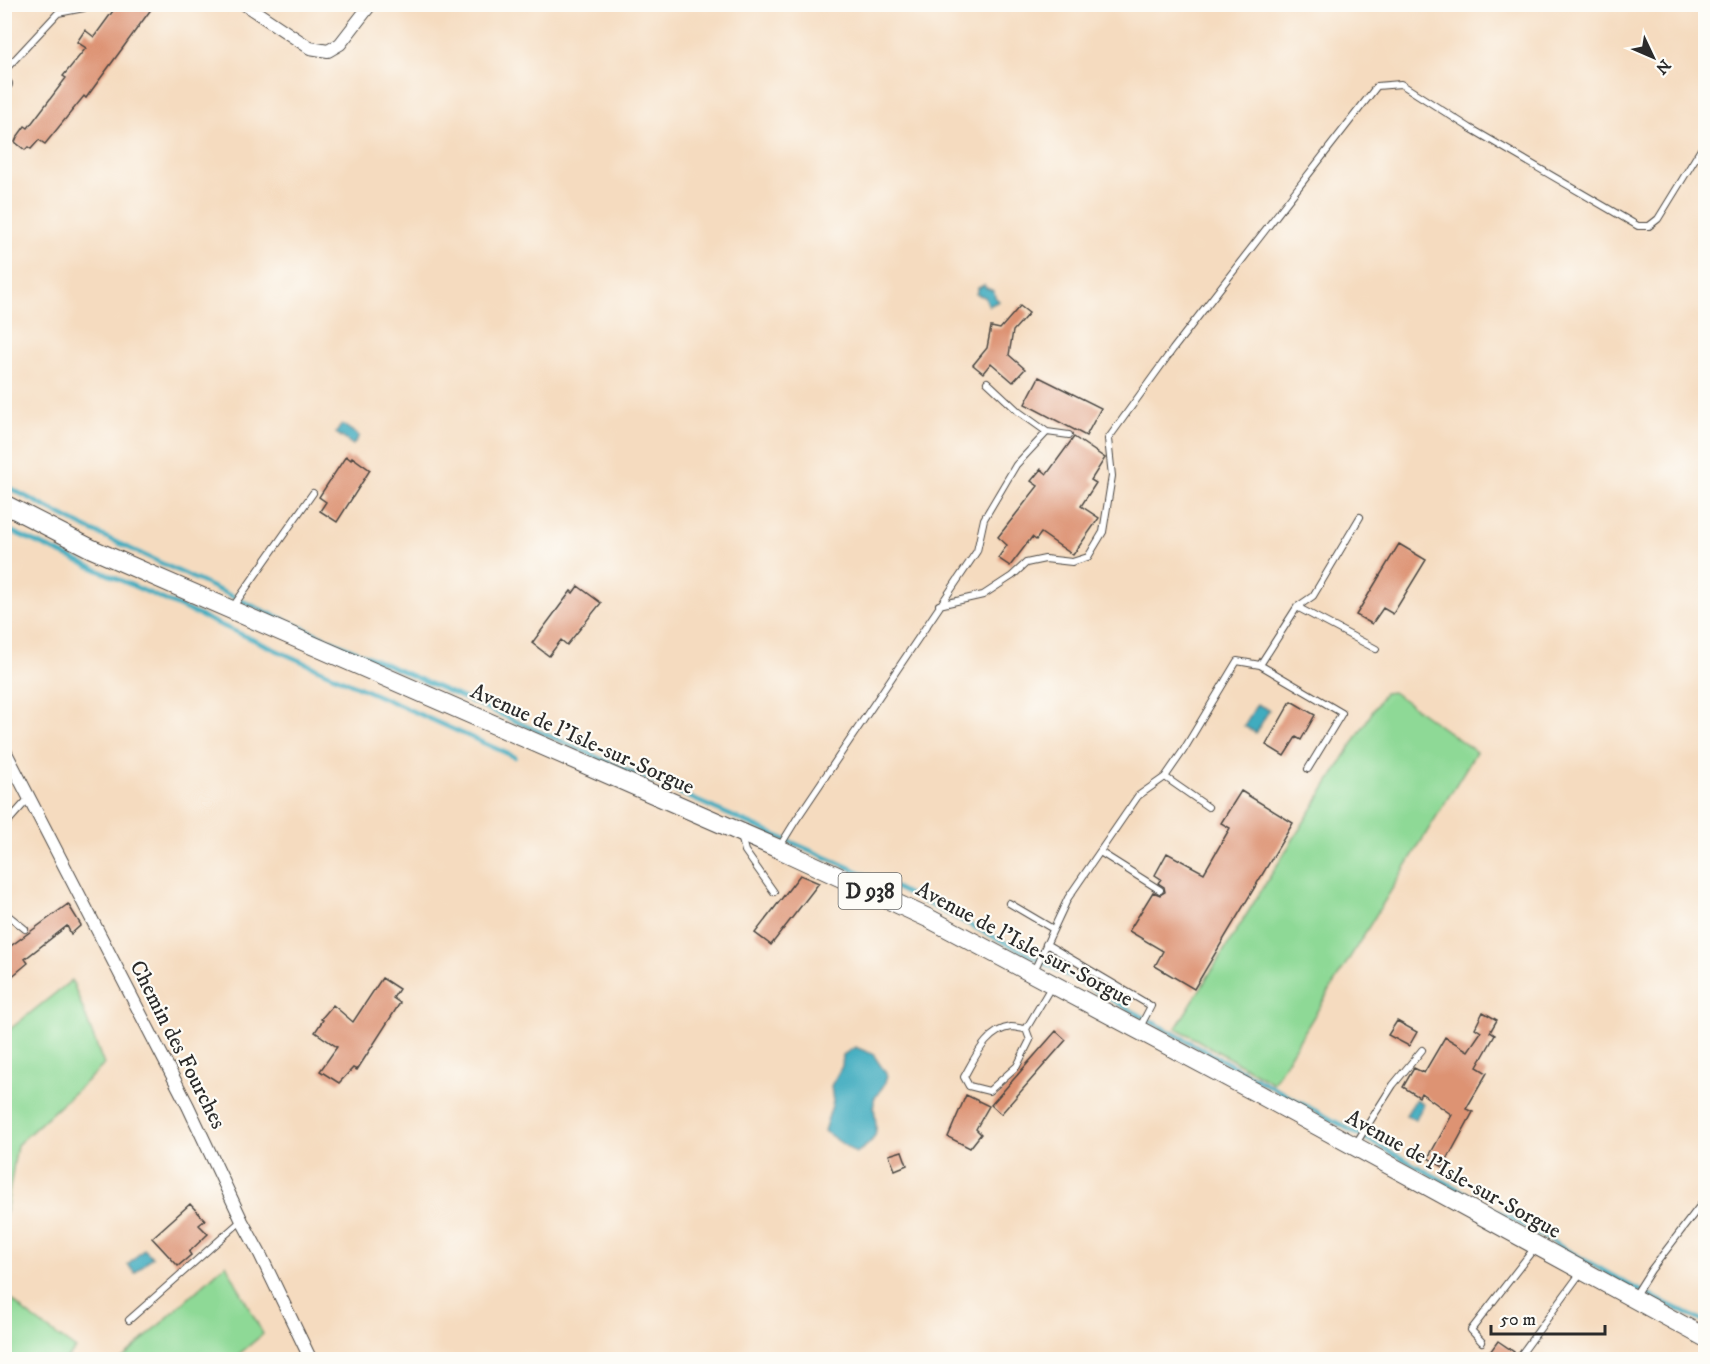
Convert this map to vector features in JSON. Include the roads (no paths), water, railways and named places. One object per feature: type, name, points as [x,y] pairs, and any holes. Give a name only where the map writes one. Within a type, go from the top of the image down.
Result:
[{"type":"main road","name":"Avenue de l'Isle-sur-Sorgue","points":[[4,504],[75,541],[779,849],[930,919],[1355,1146],[1706,1338]]},
{"type":"street","points":[[244,4],[310,48],[328,51],[340,44],[371,4]]},
{"type":"street","name":"Chemin des Fourches","points":[[4,749],[188,1107],[311,1359]]},
{"type":"lane","points":[[5,79],[58,13],[84,8],[88,4]]},
{"type":"lane","points":[[939,605],[982,595],[1012,576],[1026,563],[1045,560],[1072,562],[1088,557],[1103,532],[1112,476],[1107,439],[1173,349],[1377,86],[1401,84],[1470,128],[1638,226],[1649,226],[1658,219],[1706,141]]},
{"type":"lane","points":[[987,382],[1019,412],[1047,432],[1069,435]]},
{"type":"lane","points":[[779,849],[796,820],[976,551],[984,519],[1016,465],[1047,432]]},
{"type":"lane","points":[[231,610],[314,493]]},
{"type":"lane","points":[[1260,665],[1297,607],[1313,596],[1360,517]]},
{"type":"lane","points":[[1297,607],[1376,649]]},
{"type":"lane","points":[[1033,973],[1068,898],[1138,796],[1164,777],[1183,751],[1237,661],[1260,665],[1342,713],[1308,770]]},
{"type":"lane","points":[[1164,777],[1208,807]]},
{"type":"lane","points":[[4,826],[28,798]]},
{"type":"lane","points":[[740,832],[745,851],[774,892]]},
{"type":"lane","points":[[1100,852],[1160,890]]},
{"type":"lane","points":[[1009,903],[1053,929]]},
{"type":"lane","points":[[4,912],[25,929]]},
{"type":"lane","points":[[1046,944],[1151,1006],[1138,1029]]},
{"type":"lane","points":[[1026,1029],[1053,984]]},
{"type":"lane","points":[[1012,1027],[1026,1029],[1030,1040],[1017,1066],[989,1091],[969,1086],[964,1077],[982,1046],[997,1032],[1012,1027]]},
{"type":"lane","points":[[1355,1146],[1393,1084],[1422,1050]]},
{"type":"lane","points":[[1633,1299],[1651,1270],[1706,1198]]},
{"type":"lane","points":[[129,1320],[242,1221]]},
{"type":"lane","points":[[1482,1342],[1471,1330],[1536,1246]]},
{"type":"lane","points":[[1516,1359],[1582,1271]]},
{"type":"water","points":[[984,285],[994,291],[999,301],[989,306],[985,297],[976,294],[978,288]]},
{"type":"water","points":[[342,424],[359,436],[353,445],[336,433]]},
{"type":"water","points":[[1257,704],[1269,710],[1256,733],[1244,726]]},
{"type":"water","points":[[855,1047],[873,1054],[887,1075],[884,1085],[874,1099],[875,1135],[872,1141],[856,1153],[824,1131],[833,1102],[831,1086],[842,1066],[843,1055]]},
{"type":"water","points":[[1416,1099],[1424,1104],[1415,1120],[1406,1115]]},
{"type":"water","points":[[144,1249],[152,1257],[135,1273],[128,1265]]},
{"type":"waterway","points":[[4,485],[84,527],[253,606],[896,888],[1026,953],[1631,1286],[1706,1323]]},
{"type":"waterway","points":[[4,528],[515,757]]}]
